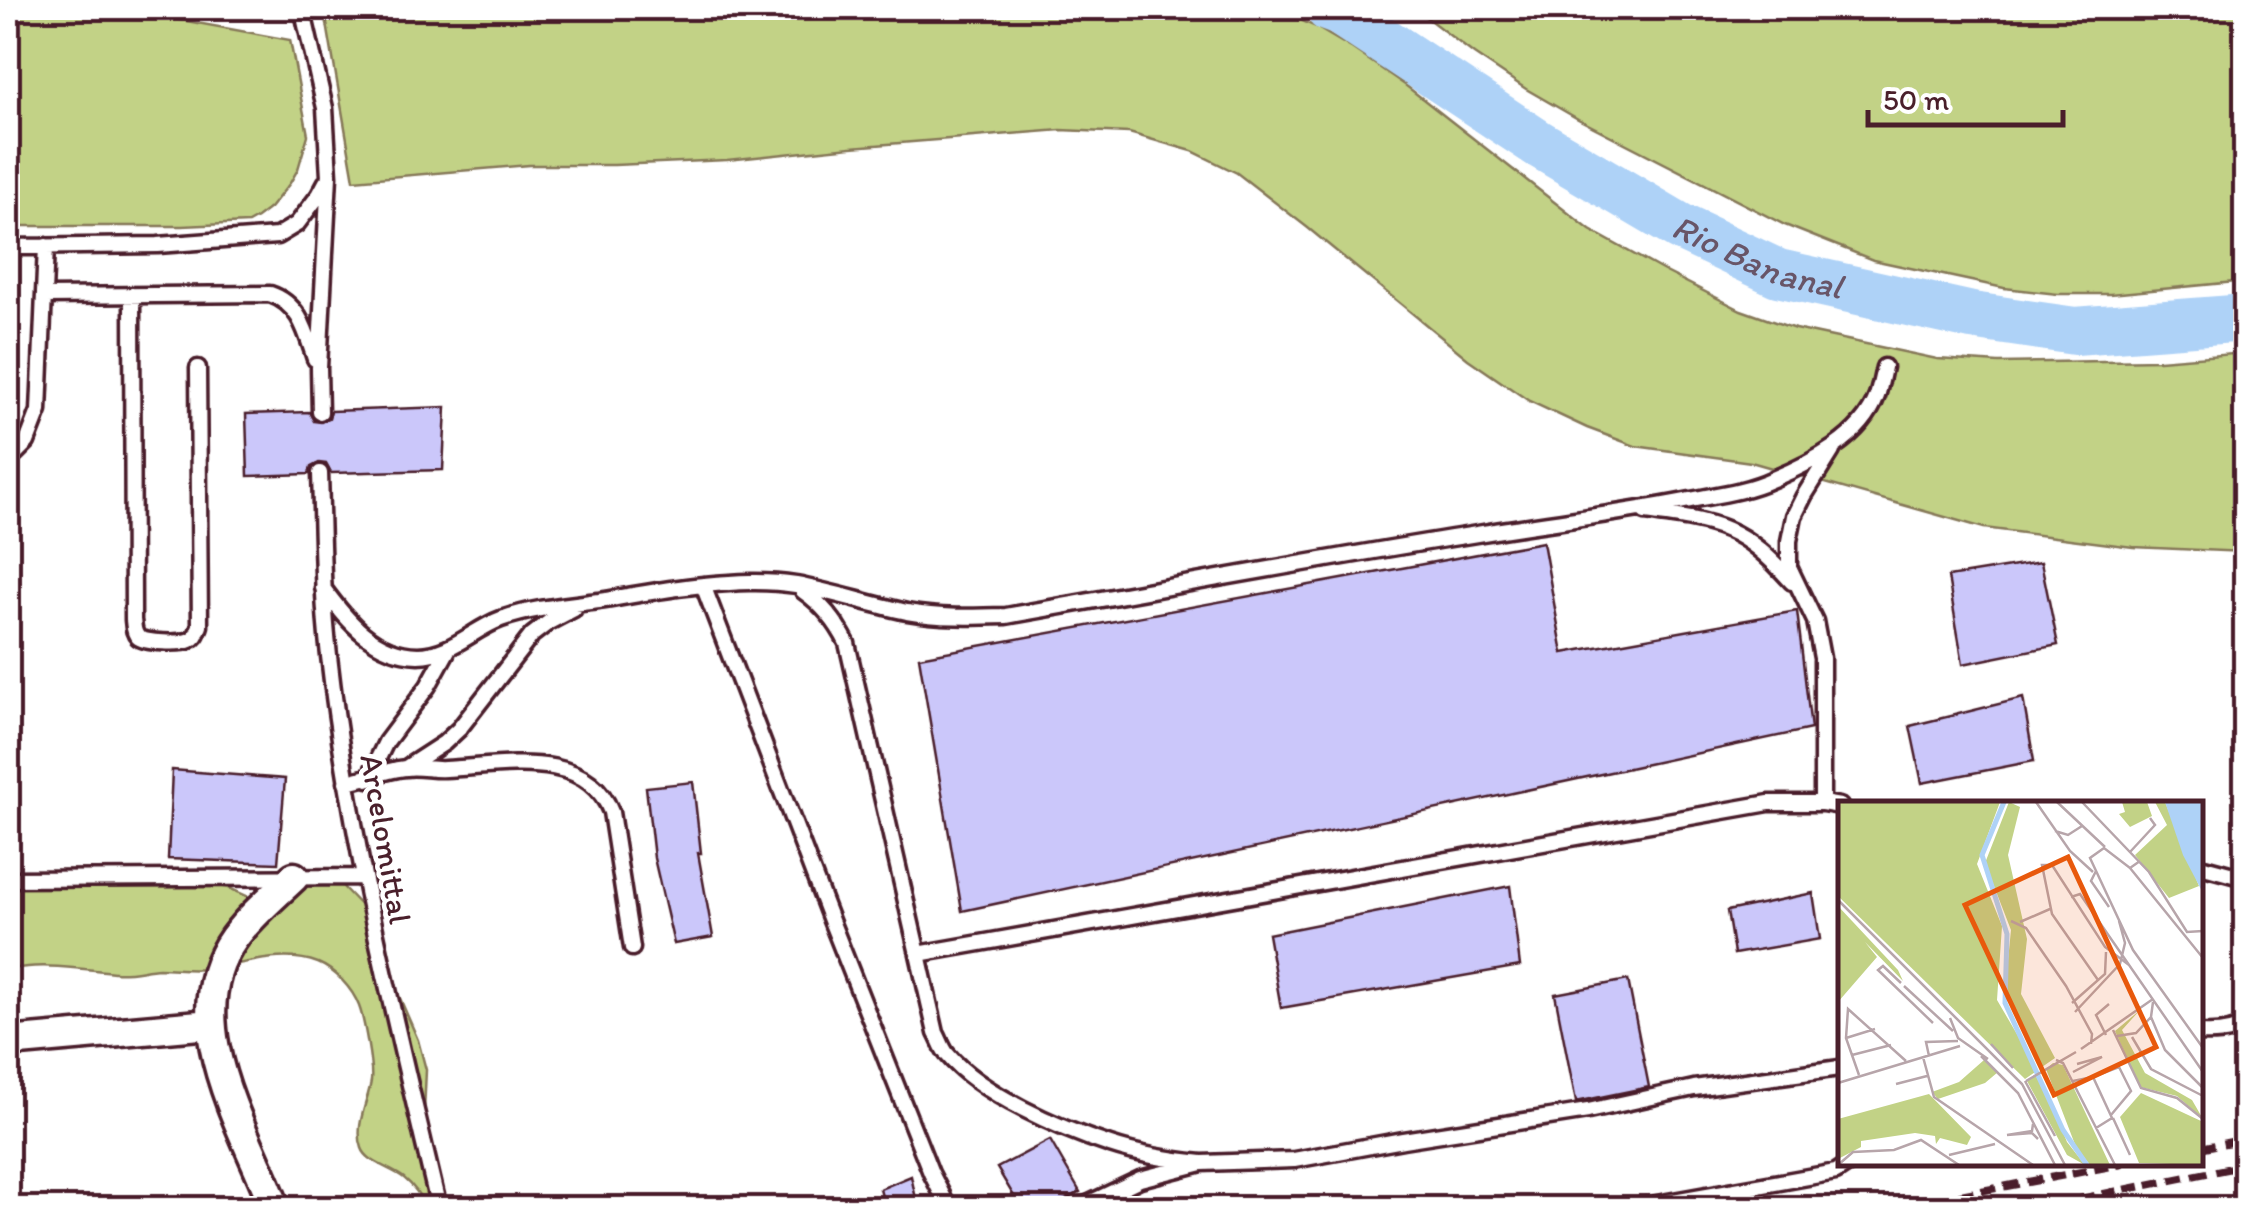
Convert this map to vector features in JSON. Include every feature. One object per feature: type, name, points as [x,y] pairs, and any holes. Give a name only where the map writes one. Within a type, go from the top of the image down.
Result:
[{"type":"street","points":[[275,1208],[224,1084],[211,1024],[216,976],[223,958],[235,938],[294,877]]},
{"type":"street","points":[[8,1042],[211,1024]]},
{"type":"lane","points":[[302,8],[324,108],[328,176],[318,368],[320,412]]},
{"type":"lane","points":[[8,247],[158,244],[276,236],[297,224],[319,196],[328,176]]},
{"type":"lane","points":[[8,457],[27,442],[39,410],[46,246]]},
{"type":"lane","points":[[44,296],[270,294],[298,313],[318,368]]},
{"type":"lane","points":[[132,295],[133,620],[138,637],[148,642],[188,641],[200,626],[198,368]]},
{"type":"lane","points":[[1822,803],[1822,658],[1815,621],[1790,567],[1789,541],[1794,516],[1804,496],[1836,445],[1868,413],[1877,397],[1884,367]]},
{"type":"lane","points":[[322,588],[364,636],[401,653],[419,654],[449,648],[504,618],[704,585],[759,581],[794,585],[910,612],[1006,616],[1756,486],[1836,445]]},
{"type":"lane","name":"Arcelomittal","points":[[320,474],[322,588],[346,782],[438,1208]]},
{"type":"lane","points":[[1630,510],[1713,523],[1737,532],[1801,592]]},
{"type":"lane","points":[[704,585],[832,923],[931,1173],[949,1208]]},
{"type":"lane","points":[[794,585],[818,601],[848,642],[936,1034],[945,1052],[965,1072],[1048,1120],[1110,1146],[1166,1159],[1202,1163],[1294,1160],[1588,1111],[1694,1088],[1838,1068]]},
{"type":"lane","points":[[406,768],[458,729],[532,636],[548,622],[588,602]]},
{"type":"lane","points":[[368,778],[386,742],[428,686],[449,648]]},
{"type":"lane","points":[[346,782],[406,768],[532,765],[566,770],[593,784],[604,795],[611,812],[632,948]]},
{"type":"lane","points":[[918,954],[1769,803],[1838,806]]},
{"type":"lane","points":[[2203,867],[2246,881]]},
{"type":"lane","points":[[8,878],[364,877]]},
{"type":"lane","points":[[2203,1034],[2218,1034],[2246,1024]]},
{"type":"lane","points":[[1079,1208],[1140,1180],[1202,1163]]},
{"type":"lane","points":[[1634,1208],[1836,1172],[1845,1166]]},
{"type":"green space","points":[[8,8],[115,8],[290,40],[308,135],[290,183],[270,208],[248,223],[8,226]]},
{"type":"green space","points":[[355,8],[1273,8],[1314,26],[1405,85],[1590,230],[1741,310],[1795,329],[1937,359],[1999,363],[2159,360],[2245,353],[2245,552],[2133,547],[1984,528],[1751,462],[1635,446],[1587,428],[1529,401],[1468,359],[1237,173],[1192,151],[1129,133],[1061,130],[727,160],[529,165],[354,180],[325,12]]},
{"type":"green space","points":[[1414,8],[2245,8],[2245,281],[2110,294],[2058,294],[2004,288],[1873,260],[1785,225],[1578,119],[1474,54]]},
{"type":"green space","points":[[304,882],[342,886],[384,935],[396,989],[426,1070],[424,1112],[433,1208],[426,1208],[408,1181],[369,1158],[362,1148],[361,1123],[371,1075],[366,1032],[352,993],[324,966],[290,958],[199,970],[159,968],[120,972],[47,966],[8,970],[8,890],[26,885],[204,883],[229,888],[253,899]]},
{"type":"building","points":[[446,407],[443,470],[331,473],[326,464],[319,463],[311,467],[309,474],[248,476],[246,414],[309,412],[314,421],[321,422],[329,418],[331,411]]},
{"type":"building","points":[[1543,542],[1563,653],[1797,611],[1811,729],[962,911],[919,657]]},
{"type":"building","points":[[2041,562],[2058,645],[1963,664],[1948,577]]},
{"type":"building","points":[[2023,698],[2034,761],[1922,783],[1910,726]]},
{"type":"building","points":[[172,770],[285,779],[278,863],[168,859]]},
{"type":"building","points":[[693,782],[698,853],[713,937],[674,944],[654,858],[646,787]]},
{"type":"building","points":[[1510,886],[1520,966],[1281,1008],[1268,934]]},
{"type":"building","points":[[1813,893],[1820,939],[1734,954],[1727,911]]},
{"type":"building","points":[[1628,980],[1649,1087],[1576,1102],[1555,994]]},
{"type":"building","points":[[1050,1140],[1080,1192],[1050,1208],[1021,1208],[997,1168]]},
{"type":"building","points":[[911,1176],[918,1208],[885,1208],[880,1189]]},
{"type":"waterway","name":"Rio Bananal","points":[[1329,8],[1539,144],[1680,227],[1778,273],[1972,316],[2075,331],[2246,318]]},
{"type":"railway","points":[[2203,1147],[2246,1139]]},
{"type":"railway","points":[[2035,1208],[2246,1165]]},
{"type":"railway","points":[[1891,1208],[2112,1166]]}]
